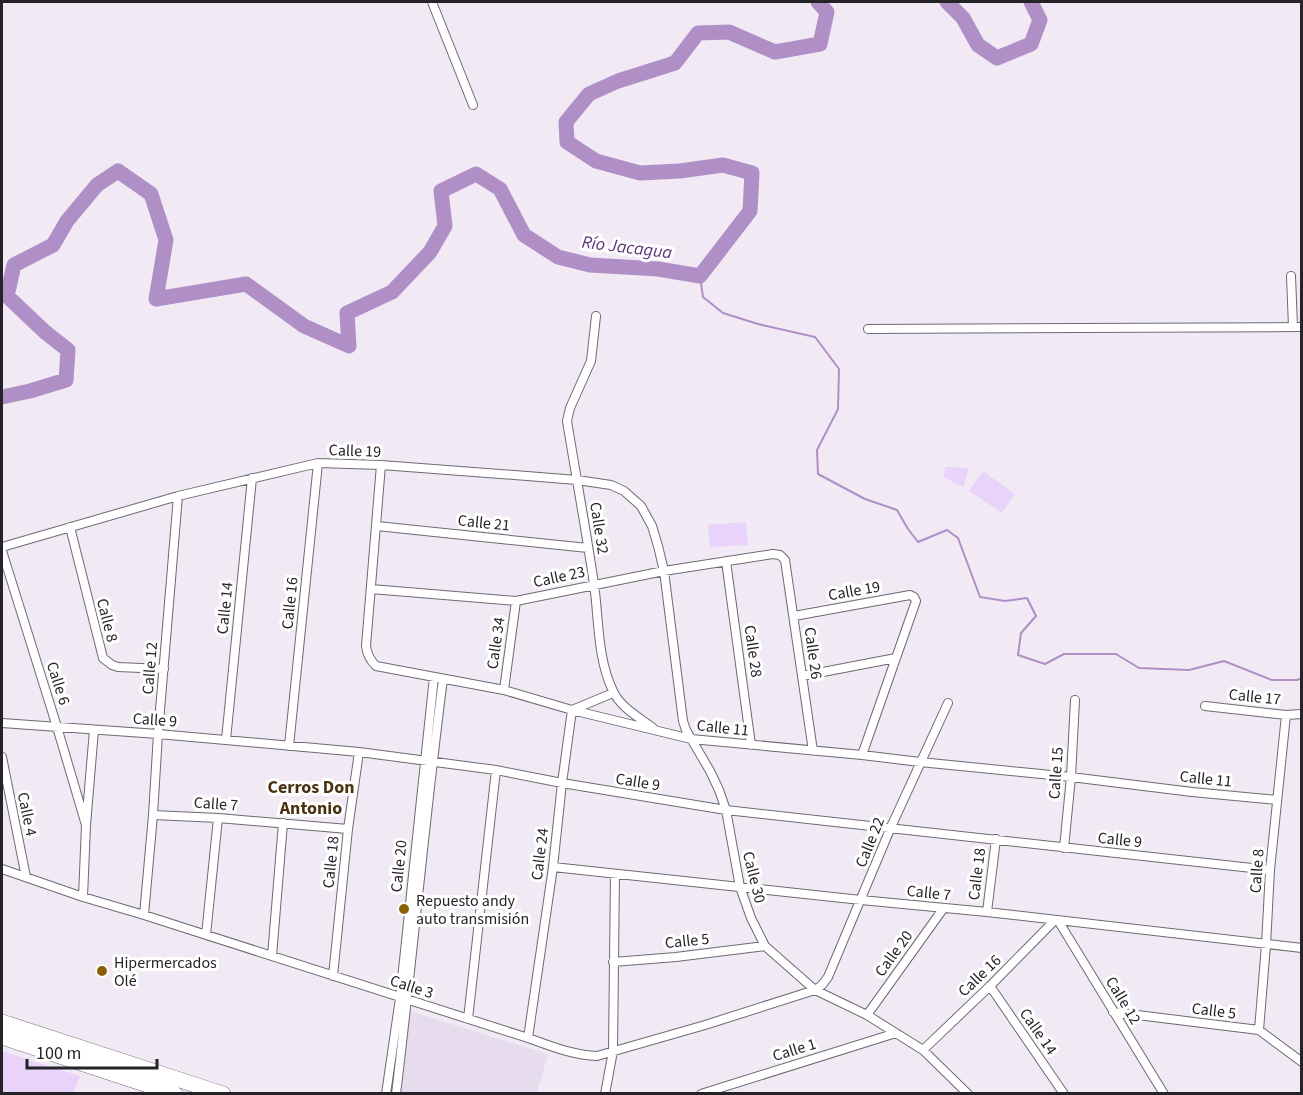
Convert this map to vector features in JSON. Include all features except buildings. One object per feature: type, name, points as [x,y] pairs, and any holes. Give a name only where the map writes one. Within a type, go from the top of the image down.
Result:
[{"type":"highway","points":[[2,1022],[223,1094]]},
{"type":"highway","points":[[2,1037],[175,1094]]},
{"type":"street","points":[[432,2],[473,105]]},
{"type":"street","points":[[868,328],[1297,327],[1291,276]]},
{"type":"street","name":"Calle 32","points":[[596,316],[591,361],[568,414],[567,422],[594,584],[605,668],[613,693],[622,704],[656,730]]},
{"type":"street","name":"Calle 19","points":[[2,549],[178,496],[318,463],[381,465],[577,480],[611,485],[624,491],[640,506],[652,526],[664,571]]},
{"type":"street","name":"Calle 16","points":[[289,746],[318,463]]},
{"type":"street","name":"Calle 11","points":[[381,465],[366,646],[367,654],[376,666],[504,690],[572,710],[691,739],[1277,800]]},
{"type":"street","name":"Calle 14","points":[[226,740],[252,478]]},
{"type":"street","name":"Calle 12","points":[[144,915],[178,496]]},
{"type":"street","name":"Calle 21","points":[[376,526],[588,548]]},
{"type":"street","name":"Calle 8","points":[[70,527],[103,658],[118,667],[164,669]]},
{"type":"street","name":"Calle 6","points":[[2,549],[86,825]]},
{"type":"street","name":"Calle 23","points":[[371,589],[516,601],[594,584],[726,561],[773,554],[780,555],[785,560]]},
{"type":"street","name":"Calle 26","points":[[785,560],[813,751]]},
{"type":"street","name":"Calle 28","points":[[726,561],[751,745]]},
{"type":"street","name":"Calle 30","points":[[664,571],[683,721],[719,790],[726,810],[740,887],[751,918],[765,946],[815,990],[867,1015],[923,1050],[968,1094]]},
{"type":"street","name":"Calle 19","points":[[794,616],[910,595],[916,601],[896,658]]},
{"type":"street","name":"Calle 34","points":[[504,690],[516,601]]},
{"type":"street","points":[[802,676],[896,658]]},
{"type":"street","points":[[862,755],[896,658]]},
{"type":"street","name":"Calle 20","points":[[396,1094],[428,761],[439,678]]},
{"type":"street","points":[[572,710],[613,693]]},
{"type":"street","name":"Calle 15","points":[[1064,848],[1075,700]]},
{"type":"street","name":"Calle 22","points":[[815,990],[828,977],[891,827],[948,703]]},
{"type":"street","name":"Calle 17","points":[[1205,706],[1286,715],[1302,714]]},
{"type":"street","name":"Calle 24","points":[[528,1038],[553,867],[572,710]]},
{"type":"street","name":"Calle 8","points":[[1259,1030],[1270,870],[1286,715]]},
{"type":"street","name":"Calle 9","points":[[2,723],[359,752],[496,770],[726,810],[1270,870]]},
{"type":"street","points":[[83,897],[94,730]]},
{"type":"street","name":"Calle 18","points":[[333,976],[348,830],[359,752]]},
{"type":"street","name":"Calle 4","points":[[2,757],[26,877]]},
{"type":"street","points":[[468,1019],[496,770]]},
{"type":"street","name":"Calle 7","points":[[153,815],[218,818],[348,830]]},
{"type":"street","points":[[206,935],[218,818]]},
{"type":"street","points":[[272,956],[283,824]]},
{"type":"street","name":"Calle 18","points":[[987,912],[996,839]]},
{"type":"street","name":"Calle 7","points":[[553,867],[987,912],[1302,948]]},
{"type":"street","name":"Calle 3","points":[[2,869],[575,1054],[597,1056],[613,1052],[815,990]]},
{"type":"street","points":[[605,1094],[613,1052],[615,874]]},
{"type":"street","name":"Calle 20","points":[[867,1015],[943,909]]},
{"type":"street","name":"Calle 16","points":[[923,1050],[1057,921]]},
{"type":"street","name":"Calle 12","points":[[1057,921],[1164,1094]]},
{"type":"street","name":"Calle 5","points":[[613,962],[765,946]]},
{"type":"street","name":"Calle 14","points":[[990,986],[1064,1094]]},
{"type":"street","name":"Calle 20","points":[[386,1094],[404,999]]},
{"type":"street","name":"Calle 5","points":[[1113,1012],[1259,1030],[1302,1062]]},
{"type":"street","name":"Calle 1","points":[[701,1094],[896,1033]]},
{"type":"shaded area","points":[[945,467],[968,468],[963,487],[944,477]]},
{"type":"shaded area","points":[[983,471],[1015,494],[1002,513],[969,491]]},
{"type":"shaded area","points":[[746,522],[748,545],[710,547],[708,525]]},
{"type":"shaded area","points":[[409,1011],[548,1054],[537,1093],[401,1094]]},
{"type":"shaded area","points":[[2,1051],[80,1076],[73,1093],[2,1093]]},
{"type":"waterway","name":"Río Jacagua","points":[[2,397],[66,380],[68,350],[7,296],[14,265],[53,245],[67,221],[97,185],[118,171],[151,194],[166,240],[156,299],[246,284],[304,326],[349,346],[347,313],[392,292],[430,252],[445,226],[441,191],[476,174],[500,189],[524,235],[558,257],[590,265],[658,269],[700,276],[750,211],[752,173],[723,165],[680,171],[640,173],[596,161],[567,142],[566,122],[589,94],[618,81],[675,63],[698,33],[729,32],[775,52],[820,44],[827,12],[818,2]]},
{"type":"waterway","name":"Río Jacagua","points":[[947,2],[963,18],[978,45],[997,58],[1031,44],[1040,20],[1031,2]]},
{"type":"waterway","points":[[700,276],[703,297],[723,313],[758,324],[815,337],[839,369],[838,409],[817,450],[818,474],[865,499],[897,510],[918,542],[947,530],[958,538],[980,597],[1005,601],[1027,598],[1036,616],[1021,633],[1018,655],[1045,664],[1064,654],[1116,654],[1139,668],[1189,670],[1224,661],[1272,680],[1302,678]]},
{"type":"place","name":"Repuesto andy auto transmisión","points":[[404,909]]},
{"type":"place","name":"Hipermercados Olé","points":[[102,971]]},
{"type":"district","name":"Cerros Don Antonio","points":[[311,797]]}]
